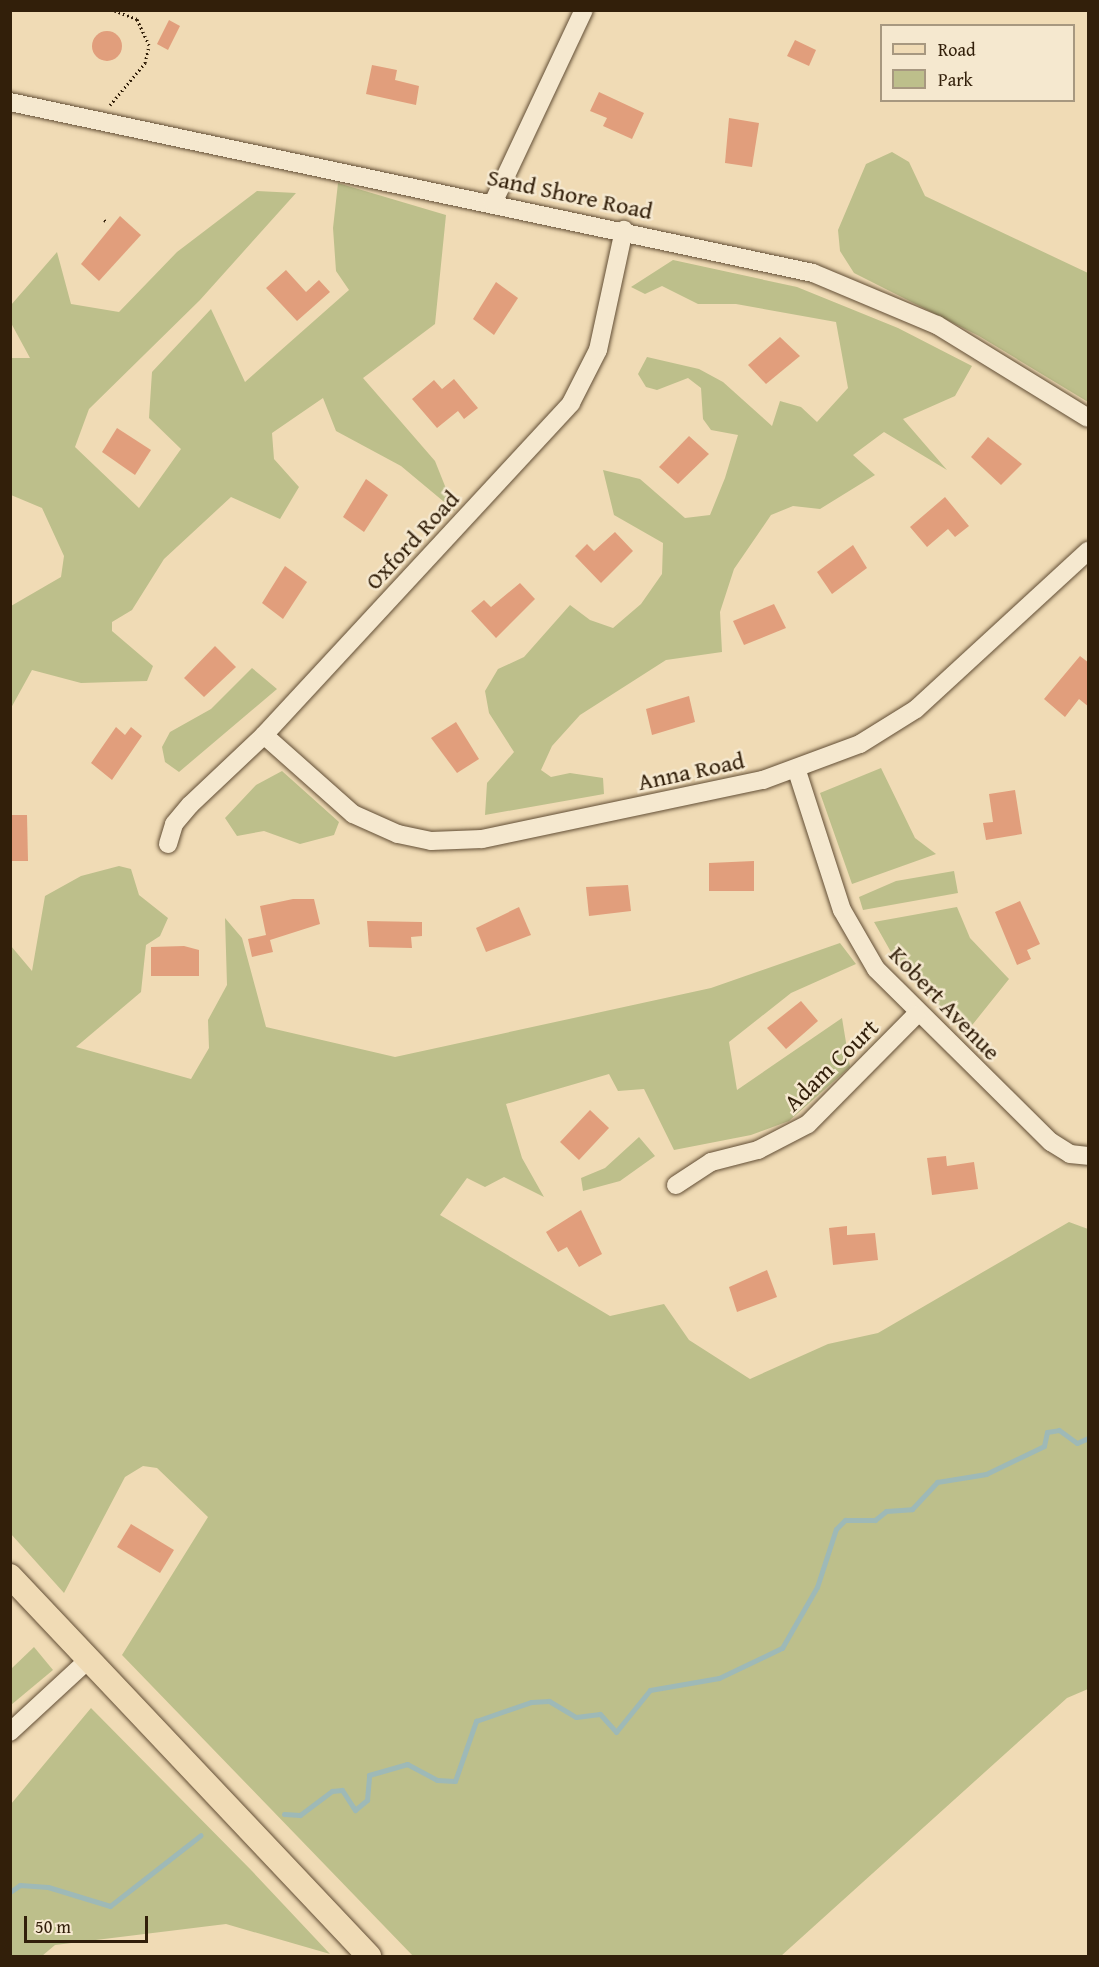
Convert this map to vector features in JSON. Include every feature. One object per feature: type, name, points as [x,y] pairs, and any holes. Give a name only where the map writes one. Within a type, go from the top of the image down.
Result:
[{"type":"main road","points":[[10,1576],[369,1956]]},
{"type":"street","points":[[493,203],[584,10]]},
{"type":"street","name":"Sand Shore Road","points":[[10,102],[780,264],[889,302],[952,333],[1089,418]]},
{"type":"street","name":"Oxford Road","points":[[168,844],[174,824],[190,805],[264,735],[571,403],[598,350],[624,230]]},
{"type":"street","name":"Anna Road","points":[[264,735],[353,814],[398,834],[441,842],[482,839],[797,771],[860,744],[916,709],[1089,551]]},
{"type":"street","name":"Kobert Avenue","points":[[797,771],[848,922],[876,969],[916,1015],[1051,1142],[1071,1154],[1089,1156]]},
{"type":"street","name":"Adam Court","points":[[676,1185],[711,1162],[758,1149],[808,1124],[916,1015]]},
{"type":"street","points":[[10,1732],[89,1659]]},
{"type":"path","points":[[103,122],[105,111],[145,63],[149,45],[136,19],[114,10]]},
{"type":"green space","points":[[892,152],[909,162],[925,196],[1088,273],[1088,402],[979,336],[854,273],[840,251],[838,230],[866,164]]},
{"type":"green space","points":[[338,183],[446,215],[435,324],[363,378],[435,461],[455,511],[401,466],[336,431],[323,398],[272,433],[274,459],[299,487],[280,519],[231,497],[164,559],[132,610],[112,622],[112,631],[153,666],[147,681],[81,683],[32,670],[11,708],[11,606],[61,577],[64,556],[42,508],[11,495],[11,358],[30,358],[11,323],[11,305],[57,252],[71,304],[119,312],[177,252],[257,191],[296,193],[200,300],[89,409],[75,447],[139,508],[181,449],[149,418],[152,372],[211,309],[245,382],[349,290],[336,271],[333,228]]},
{"type":"green space","points":[[673,260],[797,287],[898,328],[972,366],[955,396],[903,419],[947,470],[884,432],[853,455],[875,475],[820,509],[793,506],[771,515],[734,569],[720,612],[722,652],[666,660],[580,715],[552,746],[541,770],[551,777],[570,773],[603,778],[604,794],[485,815],[487,783],[514,752],[489,713],[485,691],[498,669],[524,657],[570,605],[590,620],[613,628],[641,604],[662,574],[663,543],[614,515],[603,470],[640,479],[685,518],[710,515],[725,478],[738,435],[711,430],[703,419],[701,388],[688,378],[657,390],[646,387],[638,374],[647,357],[699,369],[723,382],[772,426],[780,401],[801,407],[817,422],[848,388],[836,322],[736,304],[698,304],[662,286],[645,294],[631,287]]},
{"type":"green space","points":[[252,668],[277,689],[179,772],[165,762],[162,747],[170,732],[211,709]]},
{"type":"green space","points":[[881,768],[915,838],[936,854],[852,884],[820,793]]},
{"type":"green space","points":[[282,771],[339,822],[334,835],[300,844],[264,831],[237,836],[225,818],[256,785]]},
{"type":"green space","points":[[119,866],[131,869],[139,895],[168,918],[160,936],[146,945],[141,992],[76,1047],[191,1079],[209,1048],[208,1020],[227,985],[225,918],[242,938],[266,1027],[395,1057],[711,988],[840,943],[856,964],[791,993],[729,1042],[737,1090],[842,1018],[850,1067],[789,1121],[751,1135],[674,1150],[644,1089],[618,1091],[609,1074],[506,1104],[522,1158],[544,1197],[504,1177],[485,1187],[467,1178],[440,1215],[610,1316],[664,1304],[689,1340],[750,1379],[828,1344],[878,1333],[1069,1222],[1088,1229],[1088,1689],[1067,1698],[781,1956],[413,1956],[122,1655],[208,1517],[157,1468],[143,1466],[125,1477],[64,1593],[11,1534],[11,946],[32,971],[45,896],[81,876]]},
{"type":"green space","points":[[954,871],[958,893],[863,910],[859,897],[896,881]]},
{"type":"green space","points":[[957,907],[970,938],[1009,979],[965,1034],[900,968],[874,922]]},
{"type":"green space","points":[[639,1137],[655,1156],[620,1181],[583,1191],[581,1178],[605,1168]]},
{"type":"green space","points":[[34,1647],[53,1670],[11,1705],[11,1669]]},
{"type":"green space","points":[[91,1708],[252,1871],[330,1954],[226,1924],[55,1945],[42,1956],[11,1956],[11,1804]]},
{"type":"building","points":[[169,20],[180,26],[168,50],[157,44]]},
{"type":"building","points":[[107,31],[117,36],[122,46],[117,56],[107,61],[97,56],[92,46],[97,36]]},
{"type":"building","points":[[795,40],[816,50],[809,66],[787,56]]},
{"type":"building","points":[[372,65],[397,70],[395,80],[419,86],[416,105],[366,94]]},
{"type":"building","points":[[599,92],[644,113],[632,139],[603,126],[607,118],[590,111]]},
{"type":"building","points":[[729,118],[759,123],[752,167],[725,163]]},
{"type":"building","points":[[120,216],[141,235],[99,281],[81,264]]},
{"type":"building","points":[[286,270],[306,292],[319,280],[330,292],[297,321],[266,288]]},
{"type":"building","points":[[496,282],[518,298],[494,335],[473,319]]},
{"type":"building","points":[[780,337],[800,356],[766,384],[748,365]]},
{"type":"building","points":[[454,379],[478,408],[464,419],[458,411],[437,428],[412,399],[434,380],[442,389]]},
{"type":"building","points":[[117,428],[151,450],[135,475],[102,452]]},
{"type":"building","points":[[689,436],[709,454],[678,484],[659,467]]},
{"type":"building","points":[[988,437],[1022,464],[1001,485],[971,457]]},
{"type":"building","points":[[366,479],[388,495],[364,532],[343,517]]},
{"type":"building","points":[[945,497],[969,526],[955,537],[948,529],[927,547],[910,527]]},
{"type":"building","points":[[615,532],[633,551],[601,583],[575,556],[587,544],[594,551]]},
{"type":"building","points":[[853,545],[867,568],[832,594],[817,572]]},
{"type":"building","points":[[285,566],[307,582],[283,619],[262,603]]},
{"type":"building","points":[[520,583],[535,599],[496,638],[471,611],[484,600],[491,607]]},
{"type":"building","points":[[774,604],[786,628],[744,645],[733,621]]},
{"type":"building","points":[[215,646],[236,667],[204,697],[184,678]]},
{"type":"building","points":[[1080,656],[1089,663],[1089,707],[1079,699],[1065,717],[1044,699]]},
{"type":"building","points":[[689,696],[695,722],[652,735],[646,709]]},
{"type":"building","points":[[456,722],[479,759],[457,773],[431,738]]},
{"type":"building","points":[[116,727],[125,735],[131,727],[142,736],[112,780],[91,763]]},
{"type":"building","points":[[1015,790],[1022,834],[986,840],[983,823],[993,822],[989,794]]},
{"type":"building","points":[[10,815],[27,815],[28,861],[10,861]]},
{"type":"building","points":[[754,861],[754,891],[709,891],[709,863]]},
{"type":"building","points":[[628,885],[631,911],[589,916],[586,887]]},
{"type":"building","points":[[293,899],[314,899],[320,924],[270,940],[273,952],[252,957],[248,939],[266,935],[260,906]]},
{"type":"building","points":[[1020,901],[1040,944],[1027,950],[1031,959],[1017,965],[995,912]]},
{"type":"building","points":[[519,907],[531,935],[486,952],[476,928]]},
{"type":"building","points":[[367,921],[422,922],[422,936],[411,937],[412,948],[369,947]]},
{"type":"building","points":[[184,946],[199,950],[199,976],[151,976],[151,947]]},
{"type":"building","points":[[801,1001],[818,1021],[786,1049],[767,1028]]},
{"type":"building","points":[[590,1110],[609,1128],[579,1160],[560,1142]]},
{"type":"building","points":[[946,1156],[947,1166],[974,1162],[978,1189],[932,1195],[927,1158]]},
{"type":"building","points":[[581,1210],[602,1254],[579,1267],[567,1247],[558,1252],[546,1232]]},
{"type":"building","points":[[847,1226],[847,1235],[875,1233],[878,1260],[833,1265],[829,1228]]},
{"type":"building","points":[[767,1270],[777,1297],[737,1312],[729,1287]]},
{"type":"building","points":[[131,1524],[174,1550],[160,1573],[117,1547]]},
{"type":"waterway","points":[[284,1814],[300,1815],[332,1791],[342,1790],[355,1810],[367,1800],[369,1775],[407,1764],[437,1780],[455,1781],[476,1721],[531,1702],[549,1701],[576,1717],[600,1714],[616,1732],[650,1690],[719,1678],[782,1648],[817,1587],[836,1529],[845,1520],[875,1520],[886,1511],[912,1509],[937,1482],[986,1474],[1044,1446],[1047,1432],[1059,1430],[1077,1443],[1088,1438]]},
{"type":"waterway","points":[[10,1892],[20,1885],[48,1887],[110,1906],[201,1835]]}]
